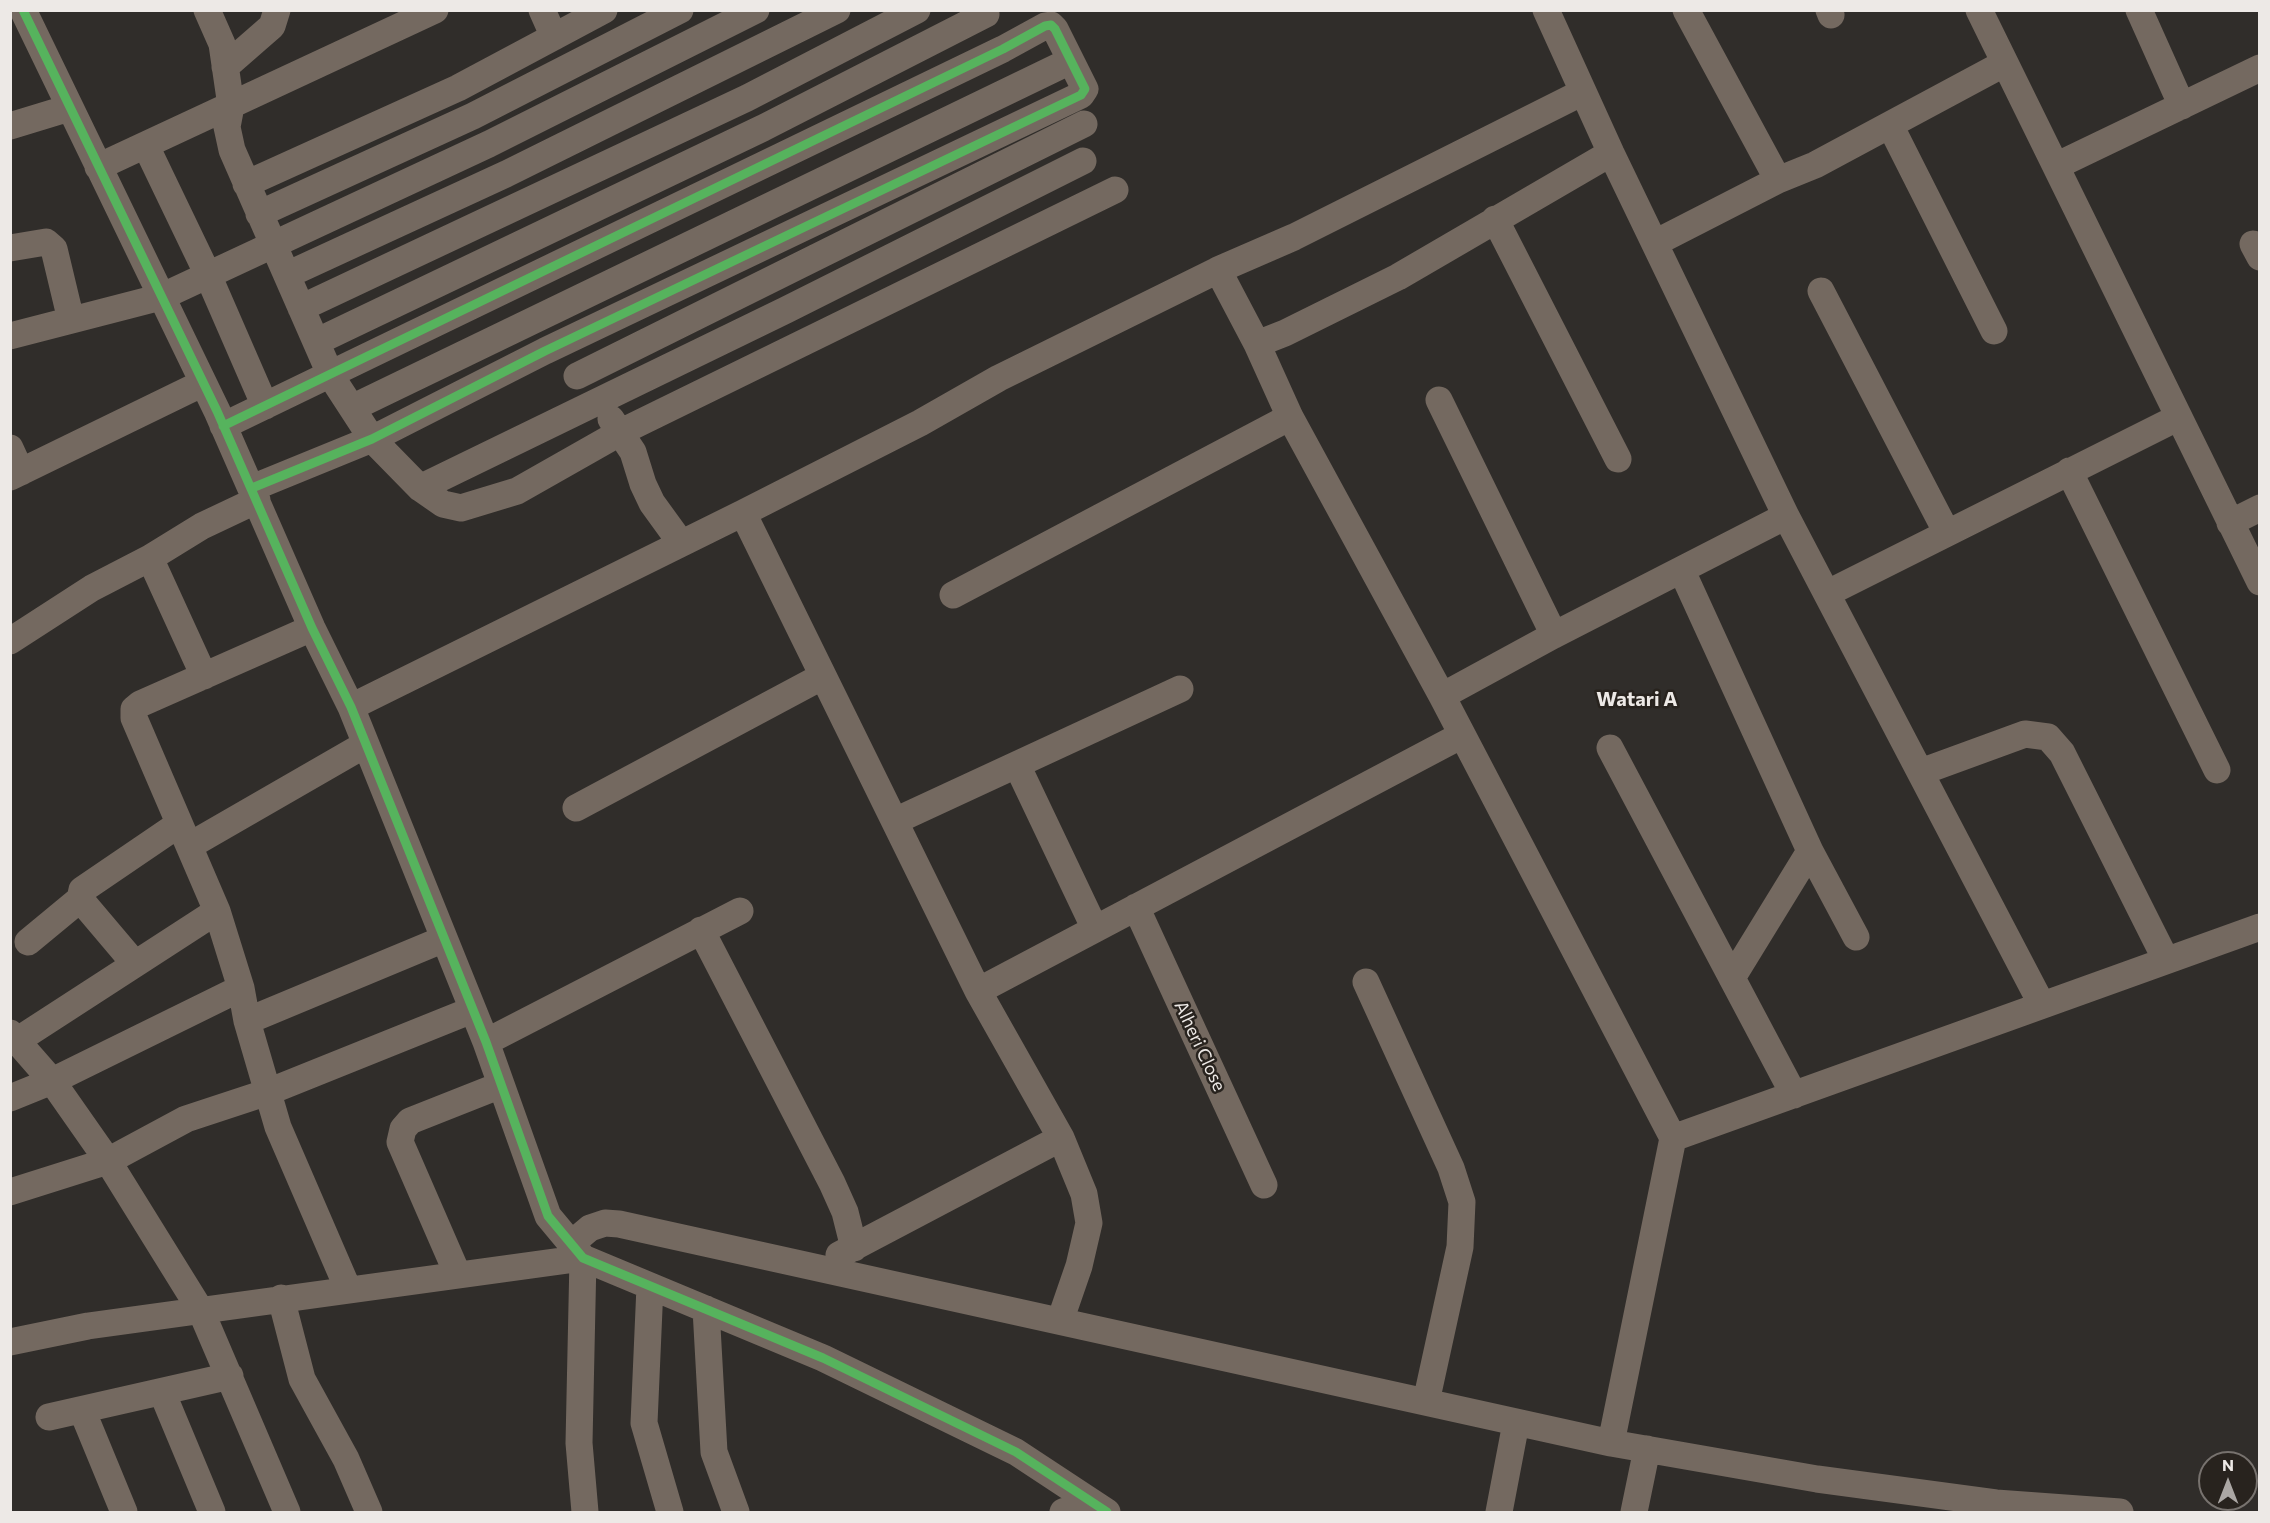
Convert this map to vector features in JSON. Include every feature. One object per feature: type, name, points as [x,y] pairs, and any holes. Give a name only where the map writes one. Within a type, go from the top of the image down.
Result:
[{"type":"street","points":[[207,10],[222,44],[231,106],[227,127],[232,150],[272,246],[331,376],[372,439],[420,488],[443,504],[461,508],[517,491],[621,432],[1115,190]]},
{"type":"street","points":[[225,67],[272,26],[277,10]]},
{"type":"street","points":[[98,167],[435,10]]},
{"type":"street","points":[[542,10],[554,37]]},
{"type":"street","points":[[246,184],[458,88],[604,10]]},
{"type":"street","points":[[259,214],[473,116],[629,22],[680,10]]},
{"type":"street","points":[[10,336],[161,297],[489,144],[756,10]]},
{"type":"street","points":[[287,275],[506,174],[837,10]]},
{"type":"street","points":[[851,10],[884,67]]},
{"type":"street","points":[[301,308],[747,98],[917,10]]},
{"type":"street","points":[[1546,10],[1611,153],[1786,516],[2042,1005]]},
{"type":"street","points":[[1686,10],[1778,180]]},
{"type":"street","points":[[1979,10],[2259,582]]},
{"type":"street","points":[[2139,10],[2182,106]]},
{"type":"street","points":[[316,342],[479,267],[763,128],[884,67],[985,12],[1003,48]]},
{"type":"street","points":[[629,22],[670,93]]},
{"type":"street","points":[[10,641],[92,588],[150,558],[254,494],[372,439],[545,351],[1081,95],[1084,89],[1051,25],[224,426]]},
{"type":"street","points":[[22,29],[69,108],[224,426],[312,628],[351,707],[486,1042],[548,1216],[577,1251],[650,1286],[824,1358],[1016,1452],[1098,1507]]},
{"type":"street","points":[[352,408],[1070,61]]},
{"type":"street","points":[[1655,243],[1778,180],[1815,165],[2005,63]]},
{"type":"street","points":[[729,64],[778,158]]},
{"type":"street","points":[[2056,166],[2259,68]]},
{"type":"street","points":[[458,88],[506,174]]},
{"type":"street","points":[[351,707],[743,513],[920,423],[999,378],[1218,270],[1294,237],[1583,92]]},
{"type":"street","points":[[10,126],[69,108]]},
{"type":"street","points":[[577,376],[1084,124]]},
{"type":"street","points":[[1890,124],[1994,332]]},
{"type":"street","points":[[146,146],[208,275],[265,406]]},
{"type":"street","points":[[1257,344],[1285,333],[1398,277],[1611,153]]},
{"type":"street","points":[[420,488],[786,310],[1083,161]]},
{"type":"street","points":[[936,164],[983,255]]},
{"type":"street","points":[[447,202],[493,297]]},
{"type":"street","points":[[1495,219],[1618,459]]},
{"type":"street","points":[[10,248],[46,242],[54,249],[71,321]]},
{"type":"street","points":[[755,251],[803,343]]},
{"type":"street","points":[[1218,270],[1257,344],[1290,417],[1442,696],[1673,1138],[1611,1443]]},
{"type":"street","points":[[1821,291],[1947,533]]},
{"type":"street","points":[[493,297],[503,299],[511,305],[524,326],[545,351],[564,359],[621,432],[633,452],[643,484],[652,503],[681,543]]},
{"type":"street","points":[[14,465],[203,383]]},
{"type":"street","points":[[1439,400],[1554,635]]},
{"type":"street","points":[[953,595],[1290,417]]},
{"type":"street","points":[[1828,593],[2178,417]]},
{"type":"street","points":[[2069,471],[2217,770]]},
{"type":"street","points":[[2230,523],[2259,508]]},
{"type":"street","points":[[743,513],[978,991],[1061,1138],[1084,1194],[1089,1223],[1079,1266],[1060,1321]]},
{"type":"street","points":[[1442,696],[1554,635],[1786,516]]},
{"type":"street","points":[[150,558],[204,676]]},
{"type":"street","points":[[1682,571],[1810,851],[1856,937]]},
{"type":"street","points":[[312,628],[140,704],[134,710],[134,718],[216,911],[241,988],[247,1021],[278,1127],[348,1288]]},
{"type":"street","points":[[576,808],[824,676]]},
{"type":"street","points":[[895,821],[1180,689]]},
{"type":"street","points":[[1921,772],[2025,734],[2048,737],[2062,753],[2166,960]]},
{"type":"street","points":[[978,991],[1462,735]]},
{"type":"street","points":[[28,942],[80,899],[82,890],[89,884],[366,744]]},
{"type":"street","points":[[1610,748],[1794,1095]]},
{"type":"street","points":[[1017,765],[1095,929]]},
{"type":"street","points":[[1732,978],[1810,851]]},
{"type":"street","points":[[80,899],[135,964]]},
{"type":"street","name":"Alheri Close","points":[[1136,907],[1264,1185]]},
{"type":"street","points":[[216,911],[135,964],[14,1036],[52,1081],[108,1161],[201,1311],[287,1512]]},
{"type":"street","points":[[486,1042],[740,912]]},
{"type":"street","points":[[1673,1138],[2259,927]]},
{"type":"street","points":[[701,930],[832,1184],[845,1212],[854,1248]]},
{"type":"street","points":[[247,1021],[444,939]]},
{"type":"street","points":[[1366,982],[1451,1168],[1462,1203],[1460,1247],[1426,1402]]},
{"type":"street","points":[[10,1098],[52,1081],[241,988]]},
{"type":"street","points":[[10,1192],[108,1161],[186,1119],[268,1092],[472,1010]]},
{"type":"street","points":[[457,1273],[400,1142],[403,1129],[410,1121],[501,1084]]},
{"type":"street","points":[[816,1266],[1061,1138]]},
{"type":"street","points":[[585,1512],[579,1443],[577,1251],[590,1228],[606,1223],[620,1224],[816,1266],[1611,1443],[1817,1479],[1974,1500],[2120,1512]]},
{"type":"street","points":[[10,1342],[88,1326],[457,1273],[577,1251]]},
{"type":"street","points":[[650,1286],[644,1423],[670,1512]]},
{"type":"street","points":[[281,1298],[302,1379],[346,1459],[369,1512]]},
{"type":"street","points":[[706,1310],[714,1452],[736,1512]]},
{"type":"street","points":[[49,1417],[230,1376]]},
{"type":"street","points":[[162,1392],[212,1512]]},
{"type":"street","points":[[82,1410],[124,1512]]},
{"type":"street","points":[[1499,1512],[1516,1423]]},
{"type":"street","points":[[1634,1512],[1647,1449]]},
{"type":"street","points":[[1063,1512],[1098,1507]]},
{"type":"cycle path","points":[[23,10],[217,411],[312,628],[351,707],[486,1042],[548,1216],[583,1258],[823,1358],[1016,1452],[1107,1512]]},
{"type":"cycle path","points":[[223,426],[1003,49],[1045,26],[1051,25],[1055,29],[1085,89],[1081,95],[545,351],[372,439],[252,488]]},
{"type":"district","name":"Watari A","points":[[1637,699]]}]
